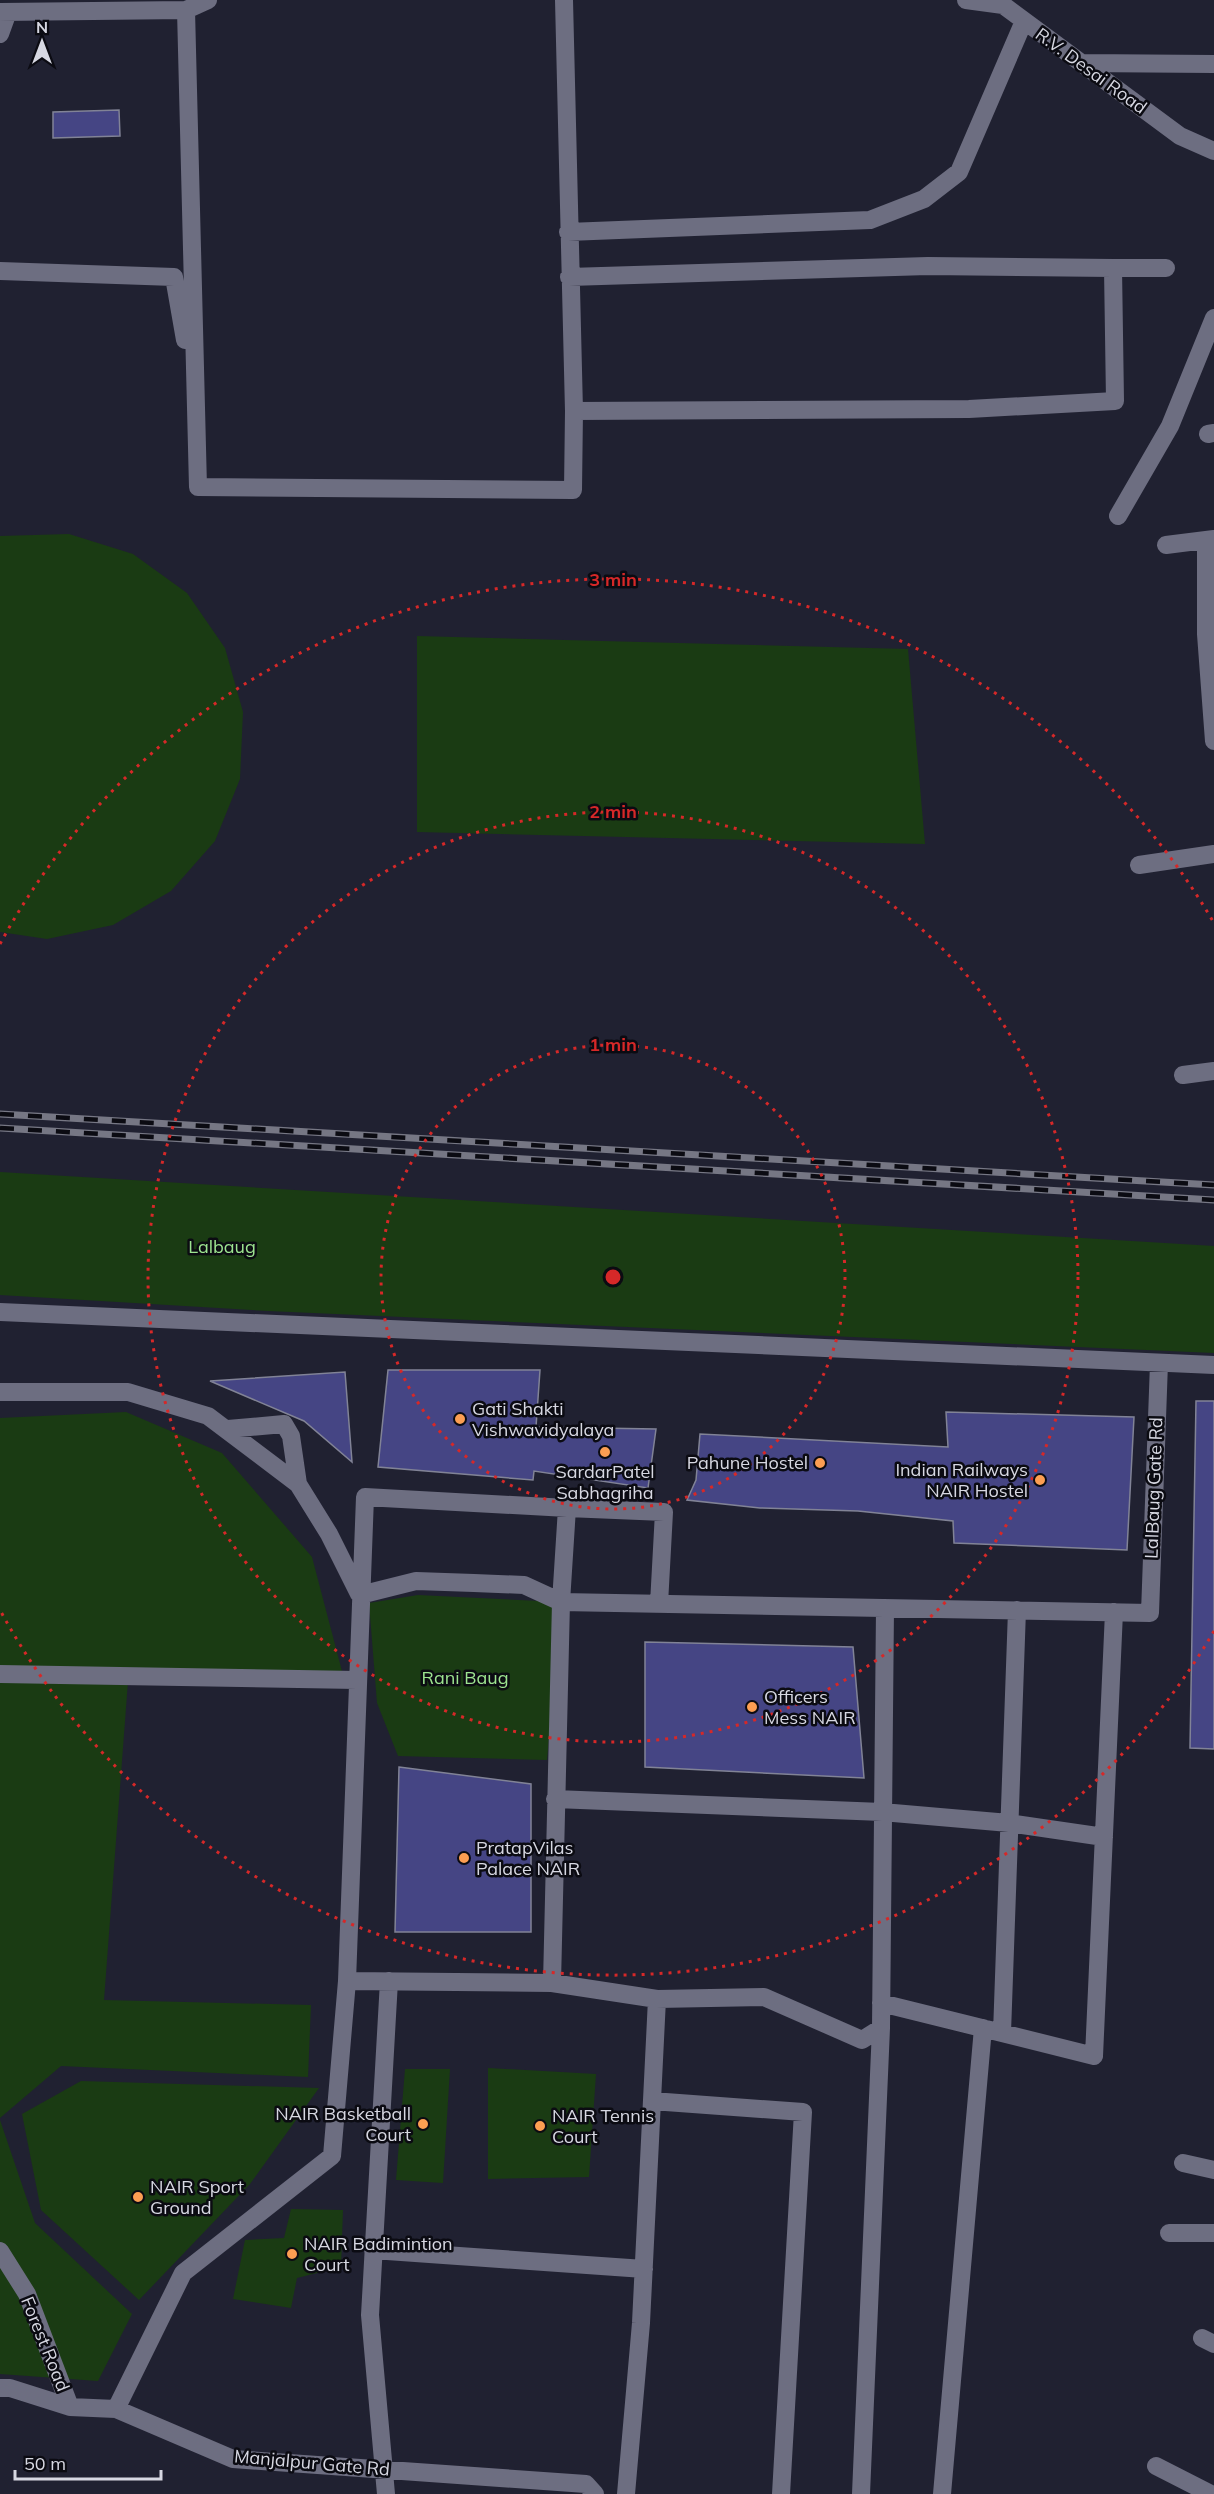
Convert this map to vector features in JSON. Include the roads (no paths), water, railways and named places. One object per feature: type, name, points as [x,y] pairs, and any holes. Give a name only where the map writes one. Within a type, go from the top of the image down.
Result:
[{"type":"street","points":[[0,34],[4,12],[186,9],[208,0]]},
{"type":"street","points":[[186,9],[198,487],[573,490],[574,411],[564,0]]},
{"type":"street","name":"R.V. Desai Road","points":[[966,0],[1006,3],[1024,21],[1180,136],[1214,151]]},
{"type":"street","points":[[568,232],[870,220],[924,199],[959,172],[1024,21]]},
{"type":"street","points":[[1081,63],[1214,64]]},
{"type":"street","points":[[569,278],[928,266],[1166,268]]},
{"type":"street","points":[[574,411],[969,409],[1115,401],[1113,268]]},
{"type":"street","points":[[0,271],[174,277],[196,403]]},
{"type":"street","points":[[1118,516],[1170,426],[1214,318]]},
{"type":"street","points":[[1166,545],[1210,540],[1206,634],[1214,741]]},
{"type":"street","points":[[1139,865],[1214,854]]},
{"type":"street","points":[[1183,1075],[1214,1071]]},
{"type":"street","points":[[0,1301],[363,1322],[395,1331]]},
{"type":"street","points":[[0,1312],[1214,1365]]},
{"type":"street","name":"LalBaug Gate Rd","points":[[1114,1612],[1150,1614],[1158,1363]]},
{"type":"street","points":[[0,1392],[128,1392],[208,1416],[228,1428],[298,1484],[329,1534],[360,1595]]},
{"type":"street","points":[[228,1428],[284,1424],[291,1436],[298,1484]]},
{"type":"street","points":[[116,2409],[183,2273],[332,2157],[347,1981],[365,1497],[664,1512],[659,1604]]},
{"type":"street","points":[[552,1983],[561,1602],[567,1508]]},
{"type":"street","points":[[360,1595],[416,1581],[524,1585],[561,1602],[1114,1612],[1094,2056],[881,2003]]},
{"type":"street","points":[[861,2494],[881,2028],[885,1608]]},
{"type":"street","points":[[1002,2033],[1017,1610]]},
{"type":"street","points":[[0,1674],[357,1680]]},
{"type":"street","points":[[555,1799],[882,1812],[1009,1823],[1104,1837]]},
{"type":"street","points":[[347,1981],[552,1983],[657,1999],[764,1997],[861,2040],[881,2028]]},
{"type":"street","points":[[386,2494],[370,2315],[389,1981]]},
{"type":"street","points":[[626,2494],[644,2269],[657,1999]]},
{"type":"street","points":[[942,2494],[983,2028]]},
{"type":"street","points":[[652,2102],[802,2112],[781,2494]]},
{"type":"street","points":[[1183,2163],[1214,2170]]},
{"type":"street","points":[[1169,2233],[1214,2233]]},
{"type":"street","points":[[373,2250],[644,2269]]},
{"type":"street","name":"Forest Road","points":[[0,2251],[27,2294],[70,2407]]},
{"type":"street","name":"Manjalpur Gate Rd","points":[[0,2388],[10,2388],[70,2407],[116,2409],[233,2459],[586,2484],[595,2494]]},
{"type":"street","points":[[1155,2466],[1211,2494]]},
{"type":"railway","points":[[0,1114],[1214,1185]]},
{"type":"railway","points":[[0,1128],[1214,1200]]},
{"type":"place","name":"Gati Shakti Vishwavidyalaya","points":[[460,1419]]},
{"type":"place","name":"SardarPatel Sabhagriha","points":[[605,1452]]},
{"type":"place","name":"Pahune Hostel","points":[[820,1463]]},
{"type":"place","name":"Indian Railways NAIR Hostel","points":[[1040,1480]]},
{"type":"place","name":"Officers Mess NAIR","points":[[752,1707]]},
{"type":"place","name":"PratapVilas Palace NAIR","points":[[464,1858]]},
{"type":"place","name":"NAIR Basketball Court","points":[[423,2124]]},
{"type":"place","name":"NAIR Tennis Court","points":[[540,2126]]},
{"type":"place","name":"NAIR Sport Ground","points":[[138,2197]]},
{"type":"place","name":"NAIR Badimintion Court","points":[[292,2254]]},
{"type":"park label","name":"Lalbaug","points":[[222,1247]]},
{"type":"park label","name":"Rani Baug","points":[[465,1678]]}]
